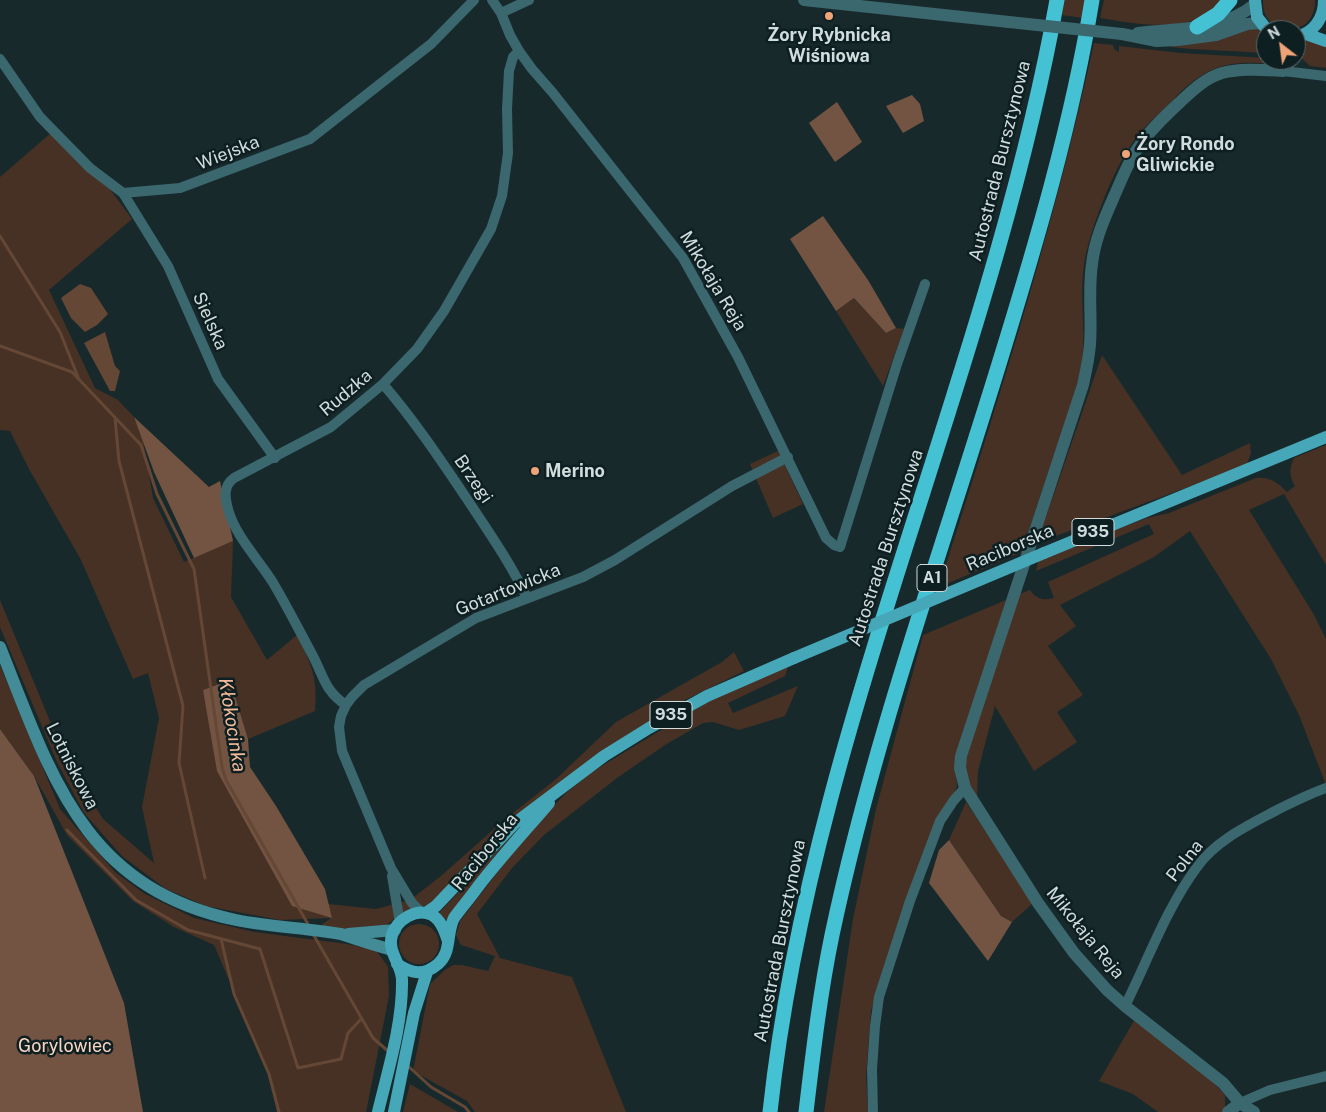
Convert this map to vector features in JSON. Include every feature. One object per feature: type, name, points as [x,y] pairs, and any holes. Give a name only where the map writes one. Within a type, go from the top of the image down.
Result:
[{"type":"highway","points":[[1050,41],[1052,0]]},
{"type":"highway","name":"Autostrada Bursztynowa","points":[[770,1112],[775,1066],[798,932],[819,839],[870,660],[990,277],[1027,139],[1050,41],[1057,0]]},
{"type":"highway","name":"A1","points":[[806,1112],[810,1071],[832,936],[860,821],[905,662],[1037,236],[1068,114],[1092,0]]},
{"type":"highway","points":[[1197,27],[1218,14],[1230,0]]},
{"type":"main road","points":[[1306,32],[1316,25],[1324,16],[1324,0]]},
{"type":"main road","points":[[1255,2],[1262,20]]},
{"type":"main road","points":[[1306,36],[1326,41]]},
{"type":"main road","name":"Raciborska","points":[[424,913],[436,906],[515,822],[530,810],[559,791],[610,752],[670,716],[723,688],[1326,437]]},
{"type":"main road","name":"Lotniskowa","points":[[0,647],[41,749],[56,781],[77,818],[101,847],[120,865],[142,881],[175,900],[209,914],[260,925],[343,935],[391,950]]},
{"type":"main road","name":"Raciborska","points":[[448,941],[451,926],[460,911],[491,870],[559,791]]},
{"type":"main road","points":[[424,913],[435,918],[448,941]]},
{"type":"main road","name":"935","points":[[397,927],[408,916],[424,913]]},
{"type":"main road","points":[[378,1112],[400,1010],[402,979],[391,950],[391,939],[397,927]]},
{"type":"main road","name":"Lotniskowa","points":[[343,935],[397,927]]},
{"type":"main road","name":"935","points":[[394,1112],[414,1012],[427,972],[444,958],[448,941]]},
{"type":"main road","points":[[397,964],[417,974],[427,972]]},
{"type":"street","name":"Wiejska","points":[[123,193],[180,188],[310,139],[431,44],[474,0]]},
{"type":"street","name":"Mikołaja Reja","points":[[492,0],[501,13],[513,41],[520,51],[683,258],[738,357],[826,538],[834,545],[840,547],[924,284]]},
{"type":"street","points":[[501,13],[529,0]]},
{"type":"street","points":[[804,0],[1125,34],[1157,41],[1184,40],[1216,35],[1247,24],[1256,25]]},
{"type":"street","points":[[1125,34],[1214,25],[1244,13],[1255,2]]},
{"type":"street","name":"Rudzka","points":[[346,705],[330,692],[285,604],[238,531],[228,510],[225,493],[227,485],[230,481],[331,428],[383,384],[417,349],[444,311],[491,229],[502,196],[508,153],[507,109],[509,72],[513,56],[520,51]]},
{"type":"street","points":[[0,59],[40,117],[90,168],[123,193]]},
{"type":"street","points":[[873,1112],[872,1068],[880,997],[910,901],[940,821],[954,800],[965,788],[960,768],[961,756],[1088,366],[1090,342],[1089,284],[1096,240],[1131,158],[1164,117],[1193,90],[1207,80],[1221,74],[1256,69]]},
{"type":"street","points":[[1300,70],[1326,76]]},
{"type":"street","name":"Sielska","points":[[123,193],[168,266],[218,379],[275,458]]},
{"type":"street","name":"Brzegi","points":[[383,384],[410,417],[452,477],[509,563],[527,598]]},
{"type":"street","name":"Gotartowicka","points":[[424,913],[412,903],[391,868],[342,751],[339,727],[346,705],[352,696],[364,685],[461,626],[491,611],[583,577],[609,564],[732,486],[788,457]]},
{"type":"street","name":"Mikołaja Reja","points":[[965,788],[1038,903],[1090,972],[1125,1006],[1223,1083],[1240,1103],[1254,1112]]},
{"type":"street","name":"Polna","points":[[1125,1006],[1181,890],[1203,860],[1222,842],[1251,824],[1312,793],[1326,788]]},
{"type":"street","name":"Gotartowicka","points":[[391,868],[399,911],[397,927]]},
{"type":"street","points":[[1228,1112],[1240,1103],[1270,1090],[1326,1076]]},
{"type":"shaded area","points":[[1064,0],[1086,0],[1083,18],[1062,15]]},
{"type":"shaded area","points":[[1104,0],[1224,0],[1212,11],[1198,19],[1166,25],[1131,23],[1100,18]]},
{"type":"shaded area","points":[[1263,0],[1315,0],[1313,13],[1306,23],[1306,20],[1269,20],[1265,13]]},
{"type":"shaded area","points":[[1256,29],[1256,52],[1191,49],[1171,47],[1171,44]]},
{"type":"shaded area","points":[[1306,39],[1326,46],[1326,68],[1310,66],[1306,62]]},
{"type":"shaded area","points":[[1094,43],[1113,45],[1114,49],[1119,52],[1119,46],[1180,53],[1256,57],[1256,63],[1228,65],[1214,69],[1196,79],[1151,121],[1137,136],[1125,154],[1103,201],[1087,251],[1082,291],[1083,355],[1077,386],[1022,552],[939,587],[1023,317],[1078,112]]},
{"type":"shaded area","points":[[51,133],[109,188],[132,219],[49,290],[95,388],[118,400],[134,417],[143,440],[153,498],[184,562],[233,541],[231,597],[267,660],[297,635],[310,663],[314,679],[315,711],[248,739],[230,680],[203,690],[332,918],[328,904],[376,909],[410,900],[441,876],[504,820],[555,780],[616,722],[722,662],[734,652],[744,671],[685,700],[627,735],[428,905],[398,914],[391,922],[379,928],[345,930],[320,926],[331,918],[280,920],[206,906],[166,889],[122,856],[84,813],[57,762],[0,627],[0,600],[66,760],[103,819],[154,863],[142,807],[159,718],[148,673],[133,679],[81,560],[29,469],[10,431],[0,430],[0,177]]},
{"type":"shaded area","points":[[80,284],[91,288],[108,314],[97,325],[85,332],[71,318],[61,298]]},
{"type":"shaded area","points":[[854,298],[886,333],[896,328],[904,329],[883,386],[836,311]]},
{"type":"shaded area","points":[[105,332],[115,366],[120,371],[115,391],[110,391],[84,343]]},
{"type":"shaded area","points":[[1102,355],[1182,475],[1250,443],[1251,453],[1247,464],[1226,473],[1037,543]]},
{"type":"shaded area","points":[[1326,445],[1326,565],[1284,494],[1249,510],[1313,613],[1326,639],[1326,785],[1299,715],[1271,659],[1190,531],[1154,557],[1060,605],[1076,626],[1048,646],[1083,695],[1057,712],[1077,742],[1034,771],[995,706],[978,771],[977,799],[966,776],[966,759],[1015,596],[1030,590],[1040,598],[1054,598],[1048,582],[1154,534],[1149,524],[1036,571],[1039,558],[1147,518],[1169,513],[1256,478],[1265,478],[1273,481],[1287,492],[1295,486],[1290,472],[1294,458]]},
{"type":"shaded area","points":[[778,451],[803,504],[773,518],[750,464]]},
{"type":"shaded area","points":[[1006,600],[955,767],[957,786],[881,977],[871,1011],[866,1076],[868,1112],[824,1112],[853,919],[876,809],[923,635]]},
{"type":"shaded area","points":[[789,664],[785,676],[728,703],[733,713],[798,686],[785,716],[739,730],[713,722],[703,723],[665,745],[617,778],[544,835],[512,868],[477,914],[500,958],[572,977],[626,1112],[475,1112],[467,1101],[413,1071],[430,984],[453,965],[462,965],[488,971],[495,956],[461,945],[456,935],[460,921],[527,834],[566,793],[592,772],[707,702]]},
{"type":"shaded area","points":[[0,665],[60,809],[115,872],[145,894],[194,918],[254,932],[347,944],[376,950],[388,967],[389,996],[366,1112],[277,1112],[267,1068],[214,945],[174,927],[133,901],[67,835],[34,776],[0,729]]},
{"type":"shaded area","points":[[966,802],[1033,903],[1012,922],[1001,916],[949,840]]},
{"type":"shaded area","points":[[532,814],[493,858],[446,920],[439,913]]},
{"type":"shaded area","points":[[415,924],[423,924],[430,927],[436,933],[439,944],[436,955],[430,961],[423,964],[415,964],[408,961],[402,955],[399,948],[399,940],[402,933],[408,927]]},
{"type":"shaded area","points":[[1135,1019],[1213,1082],[1225,1095],[1225,1108],[1222,1112],[1158,1112],[1133,1094],[1099,1081]]},
{"type":"shaded area","points":[[410,1084],[458,1112],[403,1112]]},
{"type":"green space","points":[[912,95],[920,104],[924,121],[903,133],[886,106]]},
{"type":"green space","points":[[837,102],[862,142],[835,162],[809,123]]},
{"type":"green space","points":[[823,216],[868,280],[896,328],[886,333],[854,298],[836,311],[790,239]]},
{"type":"green space","points":[[134,417],[209,487],[220,481],[233,541],[194,558],[154,472]]},
{"type":"green space","points":[[230,680],[248,739],[250,767],[276,806],[325,889],[332,918],[292,906],[217,771],[203,690]]},
{"type":"green space","name":"Gorylowiec","points":[[0,729],[34,776],[124,1003],[143,1112],[0,1112]]},
{"type":"green space","points":[[949,840],[1001,916],[1012,922],[988,961],[929,883],[939,850]]},
{"type":"waterway","points":[[0,236],[60,332],[78,377]]},
{"type":"waterway","name":"Kłokocinka","points":[[0,346],[72,372],[141,445],[157,494],[194,569],[222,767],[226,780],[309,926]]},
{"type":"waterway","points":[[115,418],[119,461],[183,706],[179,763],[205,878]]},
{"type":"waterway","points":[[67,830],[136,900],[188,930],[260,949],[298,1068],[341,1059],[348,1033],[361,1019]]},
{"type":"waterway","name":"Kłokocinka","points":[[313,934],[373,1038],[389,1052]]},
{"type":"waterway","points":[[221,939],[234,994],[269,1074],[279,1112]]},
{"type":"waterway","name":"Kłokocinka","points":[[408,1066],[431,1087],[465,1107],[469,1112]]},
{"type":"place","name":"Żory Rybnicka Wiśniowa","points":[[829,16]]},
{"type":"place","name":"Żory Rondo Gliwickie","points":[[1126,154]]},
{"type":"place","name":"Merino","points":[[535,471]]}]
